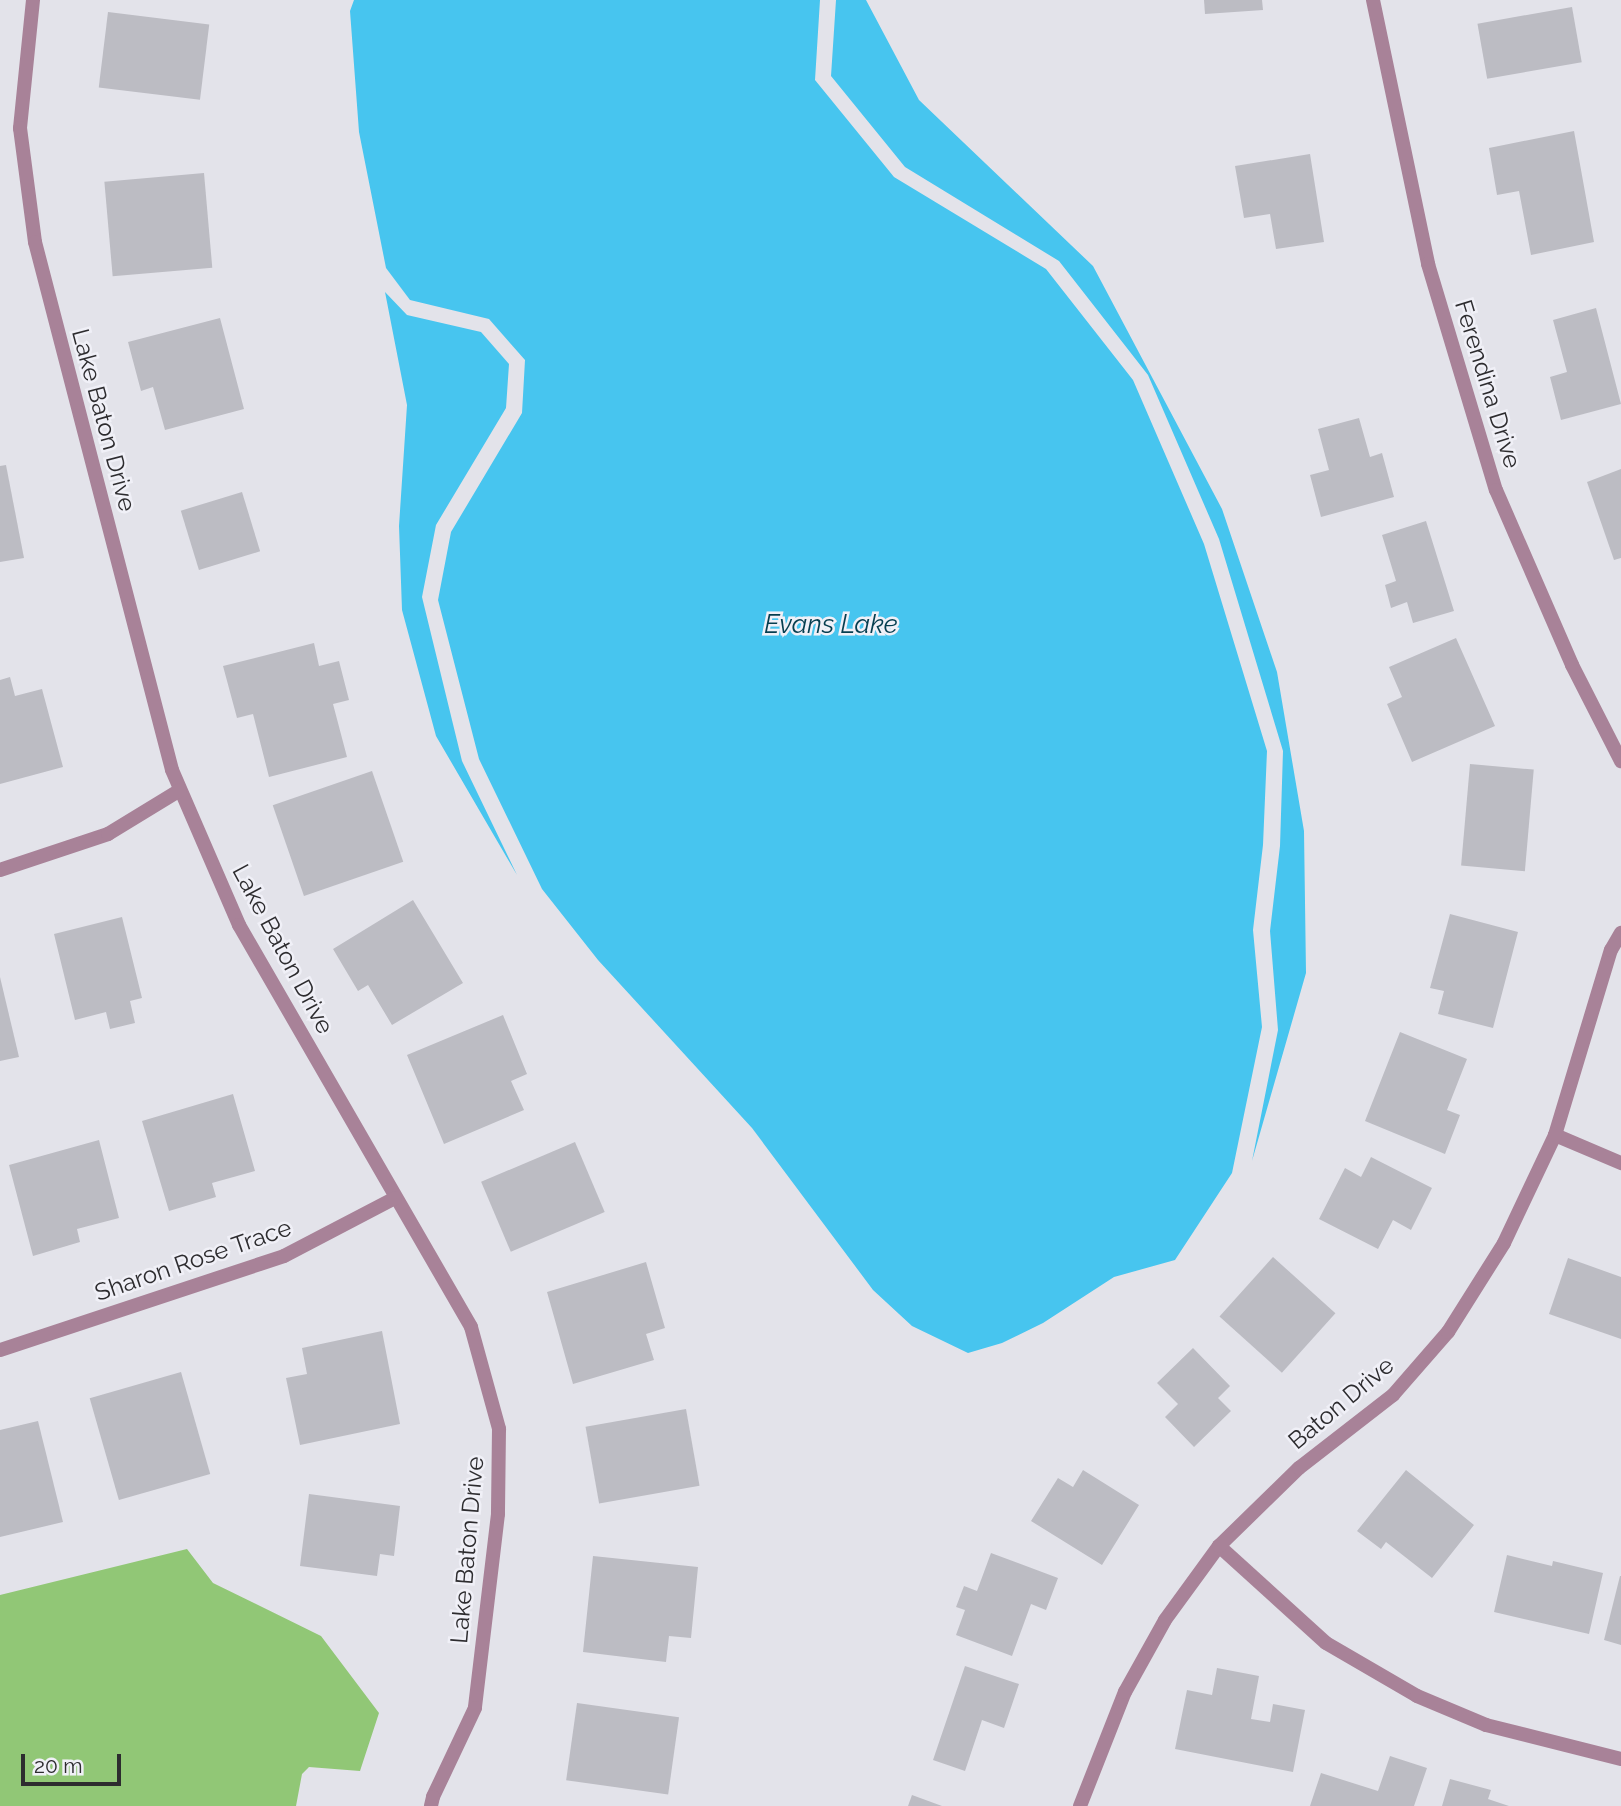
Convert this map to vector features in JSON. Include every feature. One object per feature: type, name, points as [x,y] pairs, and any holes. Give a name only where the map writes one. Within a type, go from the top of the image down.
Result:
[{"type":"street","name":"Lake Baton Drive","points":[[33,0],[20,128],[35,242],[172,770],[239,925],[471,1327],[499,1429],[498,1514],[475,1708],[431,1806]]},
{"type":"street","name":"Ferendina Drive","points":[[1373,0],[1428,264],[1496,489],[1572,665],[1621,761]]},
{"type":"street","points":[[0,870],[108,834],[180,790]]},
{"type":"street","name":"Baton Drive","points":[[1080,1806],[1125,1692],[1165,1620],[1219,1546],[1299,1468],[1392,1395],[1448,1332],[1504,1243],[1555,1135],[1611,950],[1621,933]]},
{"type":"street","points":[[1555,1135],[1621,1163]]},
{"type":"street","name":"Sharon Rose Trace","points":[[0,1350],[284,1256],[395,1198]]},
{"type":"street","points":[[1219,1546],[1326,1643],[1417,1696],[1486,1725],[1621,1759]]},
{"type":"green space","points":[[187,1549],[213,1583],[321,1636],[379,1713],[360,1771],[309,1767],[302,1774],[296,1806],[0,1806],[0,1595]]},
{"type":"water","name":"Evans Lake","points":[[354,0],[820,0],[815,80],[894,177],[1046,269],[1133,380],[1204,544],[1267,751],[1263,845],[1253,930],[1262,1027],[1232,1173],[1175,1260],[1114,1277],[1043,1323],[1002,1343],[968,1353],[912,1326],[873,1290],[752,1128],[598,960],[542,889],[479,759],[438,600],[451,532],[522,413],[525,360],[489,319],[410,300],[386,268],[359,132],[350,11]]},
{"type":"water","points":[[836,0],[866,0],[919,100],[1093,266],[1222,509],[1277,672],[1304,831],[1306,973],[1252,1161],[1278,1030],[1270,931],[1280,846],[1283,751],[1219,539],[1148,375],[1059,261],[905,167],[831,76]]},
{"type":"water","points":[[385,292],[407,315],[481,332],[509,364],[506,408],[436,525],[422,597],[462,761],[517,875],[436,736],[402,610],[399,526],[407,405]]},
{"type":"building","points":[[1204,0],[1262,0],[1263,10],[1205,14]]},
{"type":"building","points":[[1572,7],[1582,62],[1487,79],[1477,24]]},
{"type":"building","points":[[108,12],[209,24],[200,100],[99,87]]},
{"type":"building","points":[[1574,131],[1594,242],[1531,255],[1519,191],[1497,195],[1489,148]]},
{"type":"building","points":[[1310,154],[1324,242],[1276,249],[1270,214],[1244,218],[1235,166]]},
{"type":"building","points":[[204,173],[212,268],[113,276],[104,182]]},
{"type":"building","points":[[1596,308],[1621,404],[1561,420],[1550,377],[1567,372],[1553,320]]},
{"type":"building","points":[[220,318],[244,409],[165,430],[153,387],[141,391],[128,342]]},
{"type":"building","points":[[1359,418],[1370,457],[1382,453],[1394,497],[1321,517],[1310,475],[1329,470],[1318,429]]},
{"type":"building","points":[[6,465],[24,558],[0,562],[0,466]]},
{"type":"building","points":[[1621,469],[1621,558],[1614,560],[1587,482]]},
{"type":"building","points":[[242,492],[260,551],[199,570],[181,511]]},
{"type":"building","points":[[1426,521],[1454,611],[1413,623],[1407,602],[1391,608],[1385,585],[1396,581],[1382,535]]},
{"type":"building","points":[[1456,638],[1495,726],[1412,762],[1387,704],[1402,697],[1389,667]]},
{"type":"building","points":[[314,643],[319,666],[339,661],[349,700],[333,704],[347,757],[269,777],[253,714],[237,718],[223,666]]},
{"type":"building","points":[[10,677],[15,696],[42,689],[63,767],[0,784],[0,680]]},
{"type":"building","points":[[1470,764],[1534,770],[1525,871],[1461,866]]},
{"type":"building","points":[[372,771],[403,862],[304,896],[273,805]]},
{"type":"building","points":[[413,900],[463,983],[392,1025],[368,985],[358,991],[333,949]]},
{"type":"building","points":[[1450,914],[1518,932],[1493,1028],[1438,1014],[1444,991],[1430,988]]},
{"type":"building","points":[[122,917],[142,998],[130,1001],[135,1023],[110,1029],[106,1012],[75,1020],[54,934]]},
{"type":"building","points":[[0,977],[19,1057],[0,1061]]},
{"type":"building","points":[[503,1015],[527,1074],[511,1081],[524,1110],[444,1144],[407,1055]]},
{"type":"building","points":[[1400,1032],[1467,1059],[1447,1110],[1460,1115],[1445,1154],[1365,1121]]},
{"type":"building","points":[[233,1094],[255,1171],[212,1183],[216,1197],[169,1211],[142,1121]]},
{"type":"building","points":[[99,1140],[119,1218],[77,1229],[80,1242],[33,1256],[9,1165]]},
{"type":"building","points":[[575,1142],[605,1212],[511,1252],[481,1182]]},
{"type":"building","points":[[1371,1157],[1432,1188],[1411,1230],[1393,1220],[1378,1249],[1319,1219],[1345,1168],[1361,1177]]},
{"type":"building","points":[[1273,1257],[1335,1313],[1282,1373],[1219,1316]]},
{"type":"building","points":[[1568,1258],[1621,1277],[1621,1339],[1549,1314]]},
{"type":"building","points":[[646,1262],[665,1328],[646,1334],[654,1360],[573,1384],[547,1292]]},
{"type":"building","points":[[382,1331],[400,1424],[300,1445],[286,1378],[307,1374],[302,1348]]},
{"type":"building","points":[[1193,1348],[1230,1386],[1218,1398],[1231,1411],[1194,1447],[1165,1417],[1178,1404],[1157,1383]]},
{"type":"building","points":[[181,1372],[210,1474],[119,1500],[90,1398]]},
{"type":"building","points":[[686,1409],[700,1486],[599,1504],[586,1427]]},
{"type":"building","points":[[38,1421],[63,1522],[0,1537],[0,1430]]},
{"type":"building","points":[[1083,1470],[1139,1505],[1102,1565],[1031,1521],[1058,1478],[1073,1487]]},
{"type":"building","points":[[1406,1470],[1474,1525],[1432,1578],[1386,1542],[1381,1549],[1357,1531]]},
{"type":"building","points":[[309,1494],[400,1506],[394,1556],[380,1554],[377,1576],[300,1566]]},
{"type":"building","points":[[991,1553],[1058,1578],[1046,1610],[1031,1604],[1012,1656],[956,1635],[965,1610],[956,1607],[964,1586],[977,1591]]},
{"type":"building","points":[[1507,1555],[1552,1566],[1553,1561],[1603,1573],[1589,1634],[1494,1612]]},
{"type":"building","points":[[593,1556],[698,1567],[691,1638],[669,1636],[666,1662],[583,1652]]},
{"type":"building","points":[[1621,1576],[1621,1645],[1604,1640]]},
{"type":"building","points":[[965,1666],[1019,1684],[1004,1728],[982,1720],[965,1771],[933,1760]]},
{"type":"building","points":[[1217,1668],[1259,1676],[1251,1719],[1270,1722],[1273,1704],[1305,1710],[1293,1772],[1175,1749],[1187,1690],[1212,1695]]},
{"type":"building","points":[[577,1703],[679,1717],[668,1795],[566,1780]]},
{"type":"building","points":[[1390,1756],[1427,1768],[1414,1806],[1310,1806],[1321,1773],[1378,1791]]},
{"type":"building","points":[[1450,1779],[1491,1790],[1488,1799],[1509,1806],[1442,1806]]},
{"type":"building","points":[[912,1795],[942,1806],[908,1806]]}]
